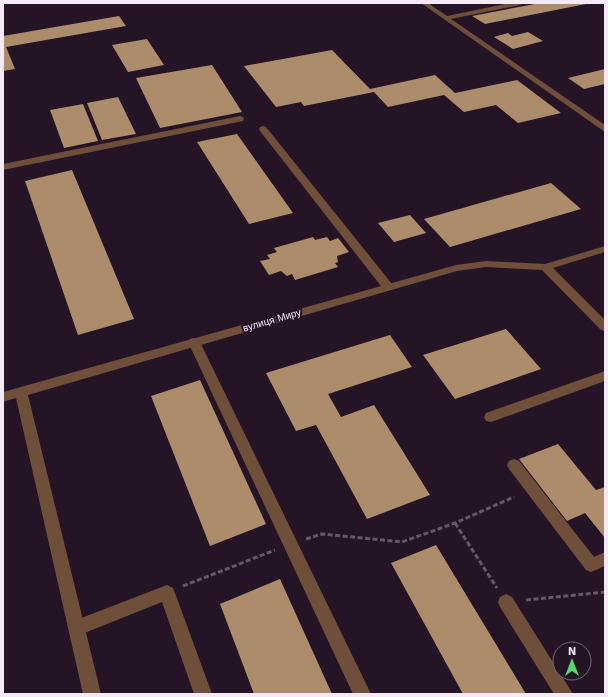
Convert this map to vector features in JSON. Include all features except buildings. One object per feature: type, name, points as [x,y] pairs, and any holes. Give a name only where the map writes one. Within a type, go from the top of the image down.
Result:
[{"type":"street","points":[[424,3],[605,129]]},
{"type":"street","points":[[446,18],[520,3]]},
{"type":"street","points":[[3,166],[240,119]]},
{"type":"street","points":[[263,129],[388,287]]},
{"type":"street","name":"вулиця Миру","points":[[3,397],[456,268],[486,264],[545,267],[605,249]]},
{"type":"street","points":[[545,267],[605,327]]},
{"type":"street","points":[[194,342],[362,694]]},
{"type":"street","points":[[491,417],[605,376]]},
{"type":"street","points":[[21,392],[92,694]]},
{"type":"street","points":[[514,465],[591,565],[605,559]]},
{"type":"street","points":[[77,628],[167,593],[203,694]]},
{"type":"street","points":[[506,602],[564,694]]},
{"type":"path","points":[[167,593],[291,544],[322,534],[402,542],[455,523],[514,497]]},
{"type":"path","points":[[455,523],[506,602],[605,592]]}]
